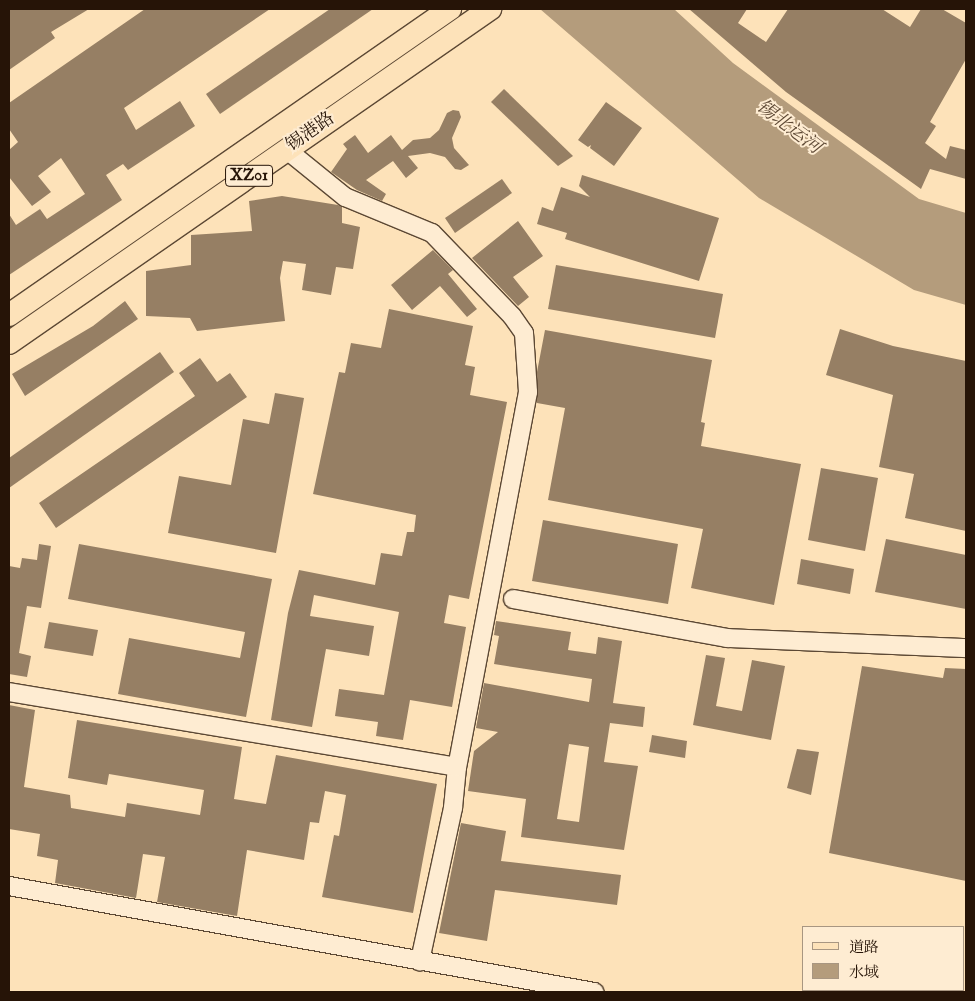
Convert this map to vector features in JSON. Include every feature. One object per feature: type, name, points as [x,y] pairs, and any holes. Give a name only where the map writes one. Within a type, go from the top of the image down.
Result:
[{"type":"main road","name":"锡港路","points":[[9,315],[450,9]]},
{"type":"main road","name":"锡港路","points":[[9,343],[490,9]]},
{"type":"street","points":[[287,150],[345,197],[432,233],[512,316],[524,333],[528,392],[457,767],[453,808],[420,960]]},
{"type":"street","points":[[513,599],[727,638],[966,648]]},
{"type":"street","points":[[9,692],[457,767]]},
{"type":"street","points":[[9,886],[594,992]]},
{"type":"water","name":"锡北运河","points":[[540,9],[674,9],[733,63],[919,199],[966,213],[966,305],[914,290],[759,198]]},
{"type":"building","points":[[9,9],[89,9],[51,32],[55,38],[9,70]]},
{"type":"building","points":[[145,9],[270,9],[124,108],[136,130],[180,101],[195,126],[128,170],[123,164],[106,175],[122,200],[9,275],[9,214],[16,225],[40,209],[47,219],[85,194],[61,158],[38,176],[51,192],[32,206],[9,177],[9,150],[18,142],[9,129],[9,103]]},
{"type":"building","points":[[330,9],[373,9],[220,114],[206,94]]},
{"type":"building","points":[[689,9],[747,9],[738,23],[766,42],[788,9],[882,9],[910,27],[921,9],[942,9],[966,23],[966,59],[930,122],[936,126],[925,143],[946,159],[950,146],[966,150],[966,179],[930,169],[921,189],[786,92]]},
{"type":"building","points":[[504,89],[573,156],[558,166],[491,102]]},
{"type":"building","points":[[606,102],[642,128],[614,166],[590,148],[591,145],[588,147],[578,140]]},
{"type":"building","points":[[453,110],[459,111],[461,117],[452,138],[454,148],[469,165],[461,170],[455,169],[445,157],[430,153],[408,156],[418,168],[406,178],[393,161],[366,180],[386,194],[382,201],[357,190],[331,172],[347,149],[343,144],[355,135],[368,153],[391,135],[402,150],[413,140],[430,138],[439,130],[447,113]]},
{"type":"building","points":[[582,175],[719,218],[699,281],[565,239],[567,233],[537,224],[542,207],[553,211],[561,187],[590,197],[579,186]]},
{"type":"building","points":[[502,179],[512,193],[455,233],[445,218]]},
{"type":"building","points":[[282,196],[338,205],[342,207],[342,223],[360,227],[353,269],[336,267],[331,295],[302,290],[306,264],[283,261],[280,278],[285,321],[197,331],[190,318],[146,316],[146,271],[191,265],[191,235],[252,231],[249,201]]},
{"type":"building","points":[[518,221],[543,256],[513,277],[529,297],[518,306],[472,258]]},
{"type":"building","points":[[433,250],[453,270],[448,274],[477,309],[467,317],[440,286],[412,310],[391,285]]},
{"type":"building","points":[[556,265],[723,294],[715,338],[548,309]]},
{"type":"building","points":[[125,301],[138,319],[25,396],[12,374],[93,326]]},
{"type":"building","points":[[389,309],[473,326],[465,365],[475,367],[470,395],[507,402],[469,599],[449,595],[444,623],[466,627],[452,707],[410,700],[403,740],[376,736],[378,722],[335,716],[339,689],[384,695],[399,612],[314,595],[310,616],[374,626],[369,656],[326,649],[312,727],[271,720],[288,613],[299,570],[375,585],[381,553],[402,556],[407,532],[414,532],[416,515],[313,494],[339,372],[345,373],[351,343],[381,348]]},
{"type":"building","points":[[840,329],[893,346],[966,361],[966,531],[905,518],[914,474],[879,467],[893,395],[826,375]]},
{"type":"building","points":[[545,330],[712,360],[701,422],[705,423],[701,446],[801,464],[774,605],[691,588],[703,529],[548,500],[565,408],[537,403],[537,372]]},
{"type":"building","points":[[160,352],[174,372],[9,488],[9,458]]},
{"type":"building","points":[[200,358],[217,382],[230,373],[247,397],[56,528],[39,503],[195,396],[179,373]]},
{"type":"building","points":[[275,393],[304,398],[276,553],[168,533],[179,476],[231,485],[243,419],[269,424]]},
{"type":"building","points":[[821,468],[878,478],[865,551],[808,540]]},
{"type":"building","points":[[543,520],[678,544],[668,604],[532,581]]},
{"type":"building","points":[[886,539],[966,555],[966,609],[875,592]]},
{"type":"building","points":[[39,544],[51,546],[41,608],[27,606],[19,653],[31,656],[27,677],[9,674],[9,566],[20,568],[22,558],[37,560]]},
{"type":"building","points":[[79,544],[272,579],[246,717],[118,694],[129,638],[240,658],[245,632],[68,599]]},
{"type":"building","points":[[801,559],[854,569],[850,594],[797,584]]},
{"type":"building","points":[[496,621],[571,632],[568,650],[596,654],[598,637],[622,641],[613,703],[645,707],[643,727],[610,723],[604,762],[638,766],[624,850],[521,837],[526,799],[468,791],[474,751],[498,732],[476,728],[484,683],[589,702],[592,679],[494,664],[499,636],[494,635]],"holes":[[[569,744],[589,747],[579,822],[557,819]]]},
{"type":"building","points":[[49,622],[98,630],[93,656],[44,648]]},
{"type":"building","points":[[706,655],[725,658],[716,706],[742,711],[752,660],[785,666],[771,740],[693,725]]},
{"type":"building","points":[[862,666],[943,678],[945,668],[966,669],[966,881],[829,853]]},
{"type":"building","points":[[9,705],[35,710],[24,787],[70,795],[71,808],[125,817],[127,803],[200,815],[204,790],[109,774],[107,785],[68,778],[77,720],[242,747],[234,799],[266,804],[276,755],[437,784],[413,913],[322,897],[334,835],[339,836],[346,795],[325,791],[319,823],[310,822],[304,860],[247,850],[237,916],[157,902],[165,857],[143,854],[136,898],[55,883],[58,860],[37,856],[40,834],[9,829]]},
{"type":"building","points":[[652,735],[687,741],[685,758],[649,752]]},
{"type":"building","points":[[797,749],[819,752],[811,795],[787,788]]},
{"type":"building","points":[[461,823],[506,831],[501,861],[621,875],[617,905],[495,890],[487,941],[439,933]]}]
